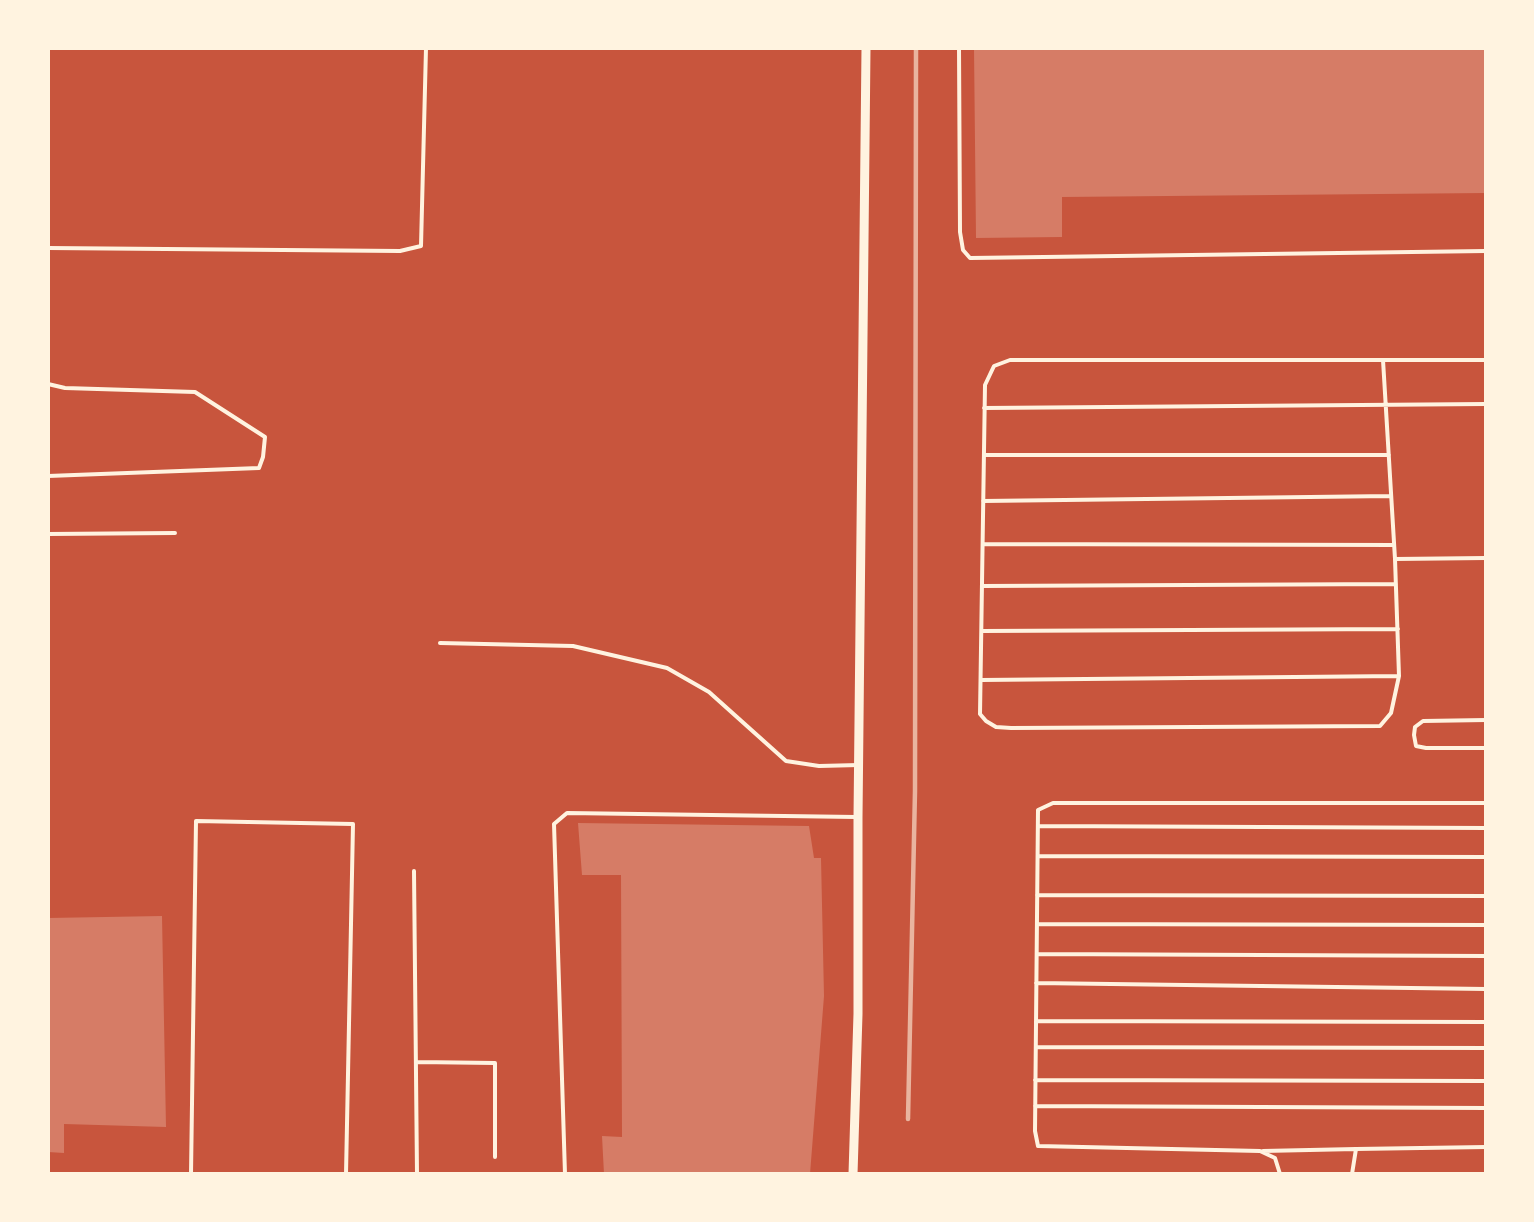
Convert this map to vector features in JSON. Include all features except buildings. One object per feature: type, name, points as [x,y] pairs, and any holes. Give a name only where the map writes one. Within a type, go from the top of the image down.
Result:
[{"type":"street","points":[[853,1174],[858,1014],[866,48]]},
{"type":"lane","points":[[48,248],[400,251],[421,246],[426,48]]},
{"type":"lane","points":[[959,48],[960,231],[963,250],[970,258],[1486,251]]},
{"type":"lane","points":[[1383,360],[1395,559],[1399,676],[1391,713],[1380,726],[996,727],[986,721],[980,714],[984,408],[985,386],[994,366],[1010,360],[1383,360],[1486,360]]},
{"type":"lane","points":[[48,384],[65,388],[195,392],[265,437],[263,457],[259,468],[48,476]]},
{"type":"lane","points":[[984,408],[1486,404]]},
{"type":"lane","points":[[984,455],[1389,454]]},
{"type":"lane","points":[[983,501],[1391,496]]},
{"type":"lane","points":[[48,534],[175,533]]},
{"type":"lane","points":[[983,543],[1394,545]]},
{"type":"lane","points":[[1395,559],[1486,558]]},
{"type":"lane","points":[[982,586],[1396,584]]},
{"type":"lane","points":[[982,631],[1398,629]]},
{"type":"lane","points":[[440,644],[573,646],[667,668],[709,692],[786,761],[819,766],[860,765]]},
{"type":"lane","points":[[981,680],[1399,676]]},
{"type":"lane","points":[[1486,720],[1423,721],[1415,727],[1414,735],[1416,746],[1426,748],[1486,748]]},
{"type":"lane","points":[[1486,802],[1053,803],[1038,810],[1035,1080],[1035,1131],[1038,1146],[1260,1151],[1486,1147]]},
{"type":"lane","points":[[565,1174],[554,824],[567,813],[858,817]]},
{"type":"lane","points":[[191,1174],[196,821],[353,824],[346,1174]]},
{"type":"lane","points":[[1038,826],[1486,828]]},
{"type":"lane","points":[[1038,856],[1486,858]]},
{"type":"lane","points":[[414,871],[417,1174]]},
{"type":"lane","points":[[1037,895],[1486,896]]},
{"type":"lane","points":[[1037,924],[1486,925]]},
{"type":"lane","points":[[1037,954],[1486,956]]},
{"type":"lane","points":[[1036,983],[1486,989]]},
{"type":"lane","points":[[1036,1021],[1486,1022]]},
{"type":"lane","points":[[1036,1047],[1486,1048]]},
{"type":"lane","points":[[417,1062],[495,1063],[495,1157]]},
{"type":"lane","points":[[1035,1080],[1486,1081]]},
{"type":"lane","points":[[1035,1106],[1486,1108]]},
{"type":"lane","points":[[1352,1174],[1356,1149]]},
{"type":"lane","points":[[1260,1151],[1275,1158],[1280,1174]]},
{"type":"railway","points":[[908,1119],[915,791],[916,48]]}]
